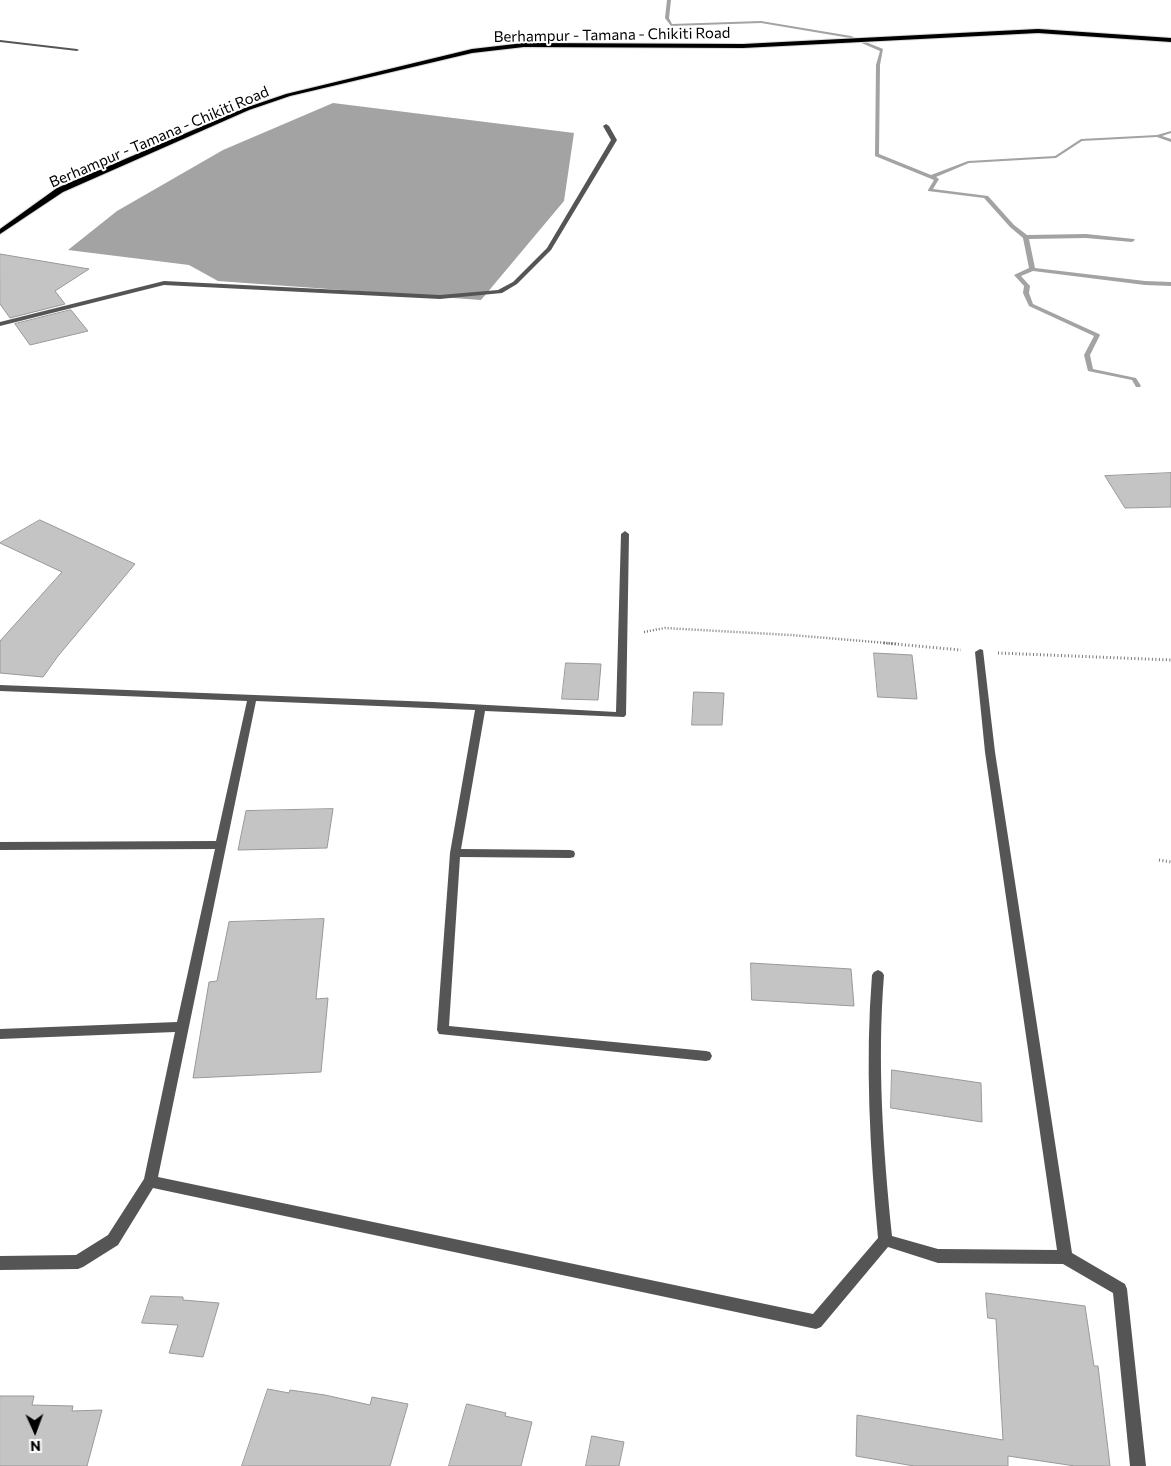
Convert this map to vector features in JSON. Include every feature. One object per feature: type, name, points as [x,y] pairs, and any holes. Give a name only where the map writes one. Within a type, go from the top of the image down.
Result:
[{"type":"main road","name":"Berhampur - Tamana - Chikiti Road","points":[[0,232],[60,190],[247,109],[288,95],[472,51],[524,46],[743,46],[1038,31],[1171,40]]},
{"type":"street","points":[[0,41],[77,50]]},
{"type":"street","points":[[0,324],[164,283],[440,297],[500,292],[515,283],[549,249],[614,140],[606,126]]},
{"type":"street","points":[[0,688],[621,715],[625,534]]},
{"type":"street","points":[[980,652],[990,752],[1064,1258]]},
{"type":"street","points":[[0,1264],[78,1262],[113,1240],[150,1181],[252,698]]},
{"type":"street","points":[[480,709],[455,854],[444,1030],[706,1056]]},
{"type":"street","points":[[0,846],[221,845]]},
{"type":"street","points":[[455,854],[570,854]]},
{"type":"street","points":[[150,1181],[816,1322],[885,1240],[876,1140],[873,1025],[878,975]]},
{"type":"street","points":[[0,1034],[183,1026]]},
{"type":"street","points":[[885,1240],[938,1256],[1064,1258],[1120,1290],[1138,1466]]},
{"type":"path","points":[[624,636],[665,628],[790,635],[980,652],[1129,660],[1171,660]]},
{"type":"path","points":[[1159,860],[1171,862]]},
{"type":"shaded area","points":[[333,103],[574,133],[564,201],[481,300],[218,281],[189,265],[68,250],[117,211],[223,150]]},
{"type":"building","points":[[0,254],[89,269],[55,291],[65,304],[10,318],[0,304]]},
{"type":"building","points":[[71,310],[88,331],[30,345],[15,324]]},
{"type":"building","points":[[1171,473],[1171,507],[1125,508],[1105,476]]},
{"type":"building","points":[[40,520],[135,564],[58,656],[43,677],[0,673],[0,641],[62,572],[0,543]]},
{"type":"building","points":[[874,653],[912,655],[917,699],[878,697]]},
{"type":"building","points":[[566,663],[601,664],[598,700],[562,699]]},
{"type":"building","points":[[694,692],[724,693],[722,725],[692,725]]},
{"type":"building","points":[[333,809],[327,848],[238,850],[246,811]]},
{"type":"building","points":[[324,919],[316,999],[328,998],[321,1072],[193,1078],[209,982],[217,981],[229,922]]},
{"type":"building","points":[[751,963],[851,969],[854,1006],[752,1000]]},
{"type":"building","points":[[892,1070],[981,1083],[982,1122],[891,1108]]},
{"type":"building","points":[[986,1293],[1085,1306],[1094,1366],[1098,1366],[1110,1466],[1075,1466],[1008,1456],[1008,1466],[914,1466],[856,1456],[857,1415],[1003,1440],[996,1319],[988,1318]]},
{"type":"building","points":[[151,1296],[183,1297],[183,1300],[219,1303],[203,1357],[169,1353],[178,1325],[142,1323]]},
{"type":"building","points":[[268,1389],[289,1393],[290,1390],[325,1395],[370,1405],[372,1397],[408,1404],[390,1466],[242,1466]]},
{"type":"building","points":[[0,1396],[34,1396],[32,1405],[73,1406],[72,1411],[102,1410],[87,1466],[0,1466]]},
{"type":"building","points":[[467,1404],[506,1413],[505,1416],[532,1422],[521,1466],[449,1466]]},
{"type":"building","points":[[592,1436],[624,1442],[619,1466],[586,1466]]},
{"type":"waterway","points":[[669,0],[667,18],[671,25],[761,22],[851,37],[882,50],[878,65],[877,155],[931,177]]},
{"type":"waterway","points":[[1157,136],[1171,132]]},
{"type":"waterway","points":[[931,177],[968,162],[1056,157],[1081,140],[1157,136]]},
{"type":"waterway","points":[[1157,136],[1171,141]]},
{"type":"waterway","points":[[931,177],[937,179],[930,190],[986,197],[1012,226],[1026,237]]},
{"type":"waterway","points":[[1026,237],[1086,236],[1132,240]]},
{"type":"waterway","points":[[1026,237],[1032,269]]},
{"type":"waterway","points":[[1032,269],[1145,283],[1171,284]]},
{"type":"waterway","points":[[1032,269],[1017,275],[1027,286],[1026,293],[1031,305],[1097,335],[1087,355],[1090,370],[1134,379],[1138,386]]}]
